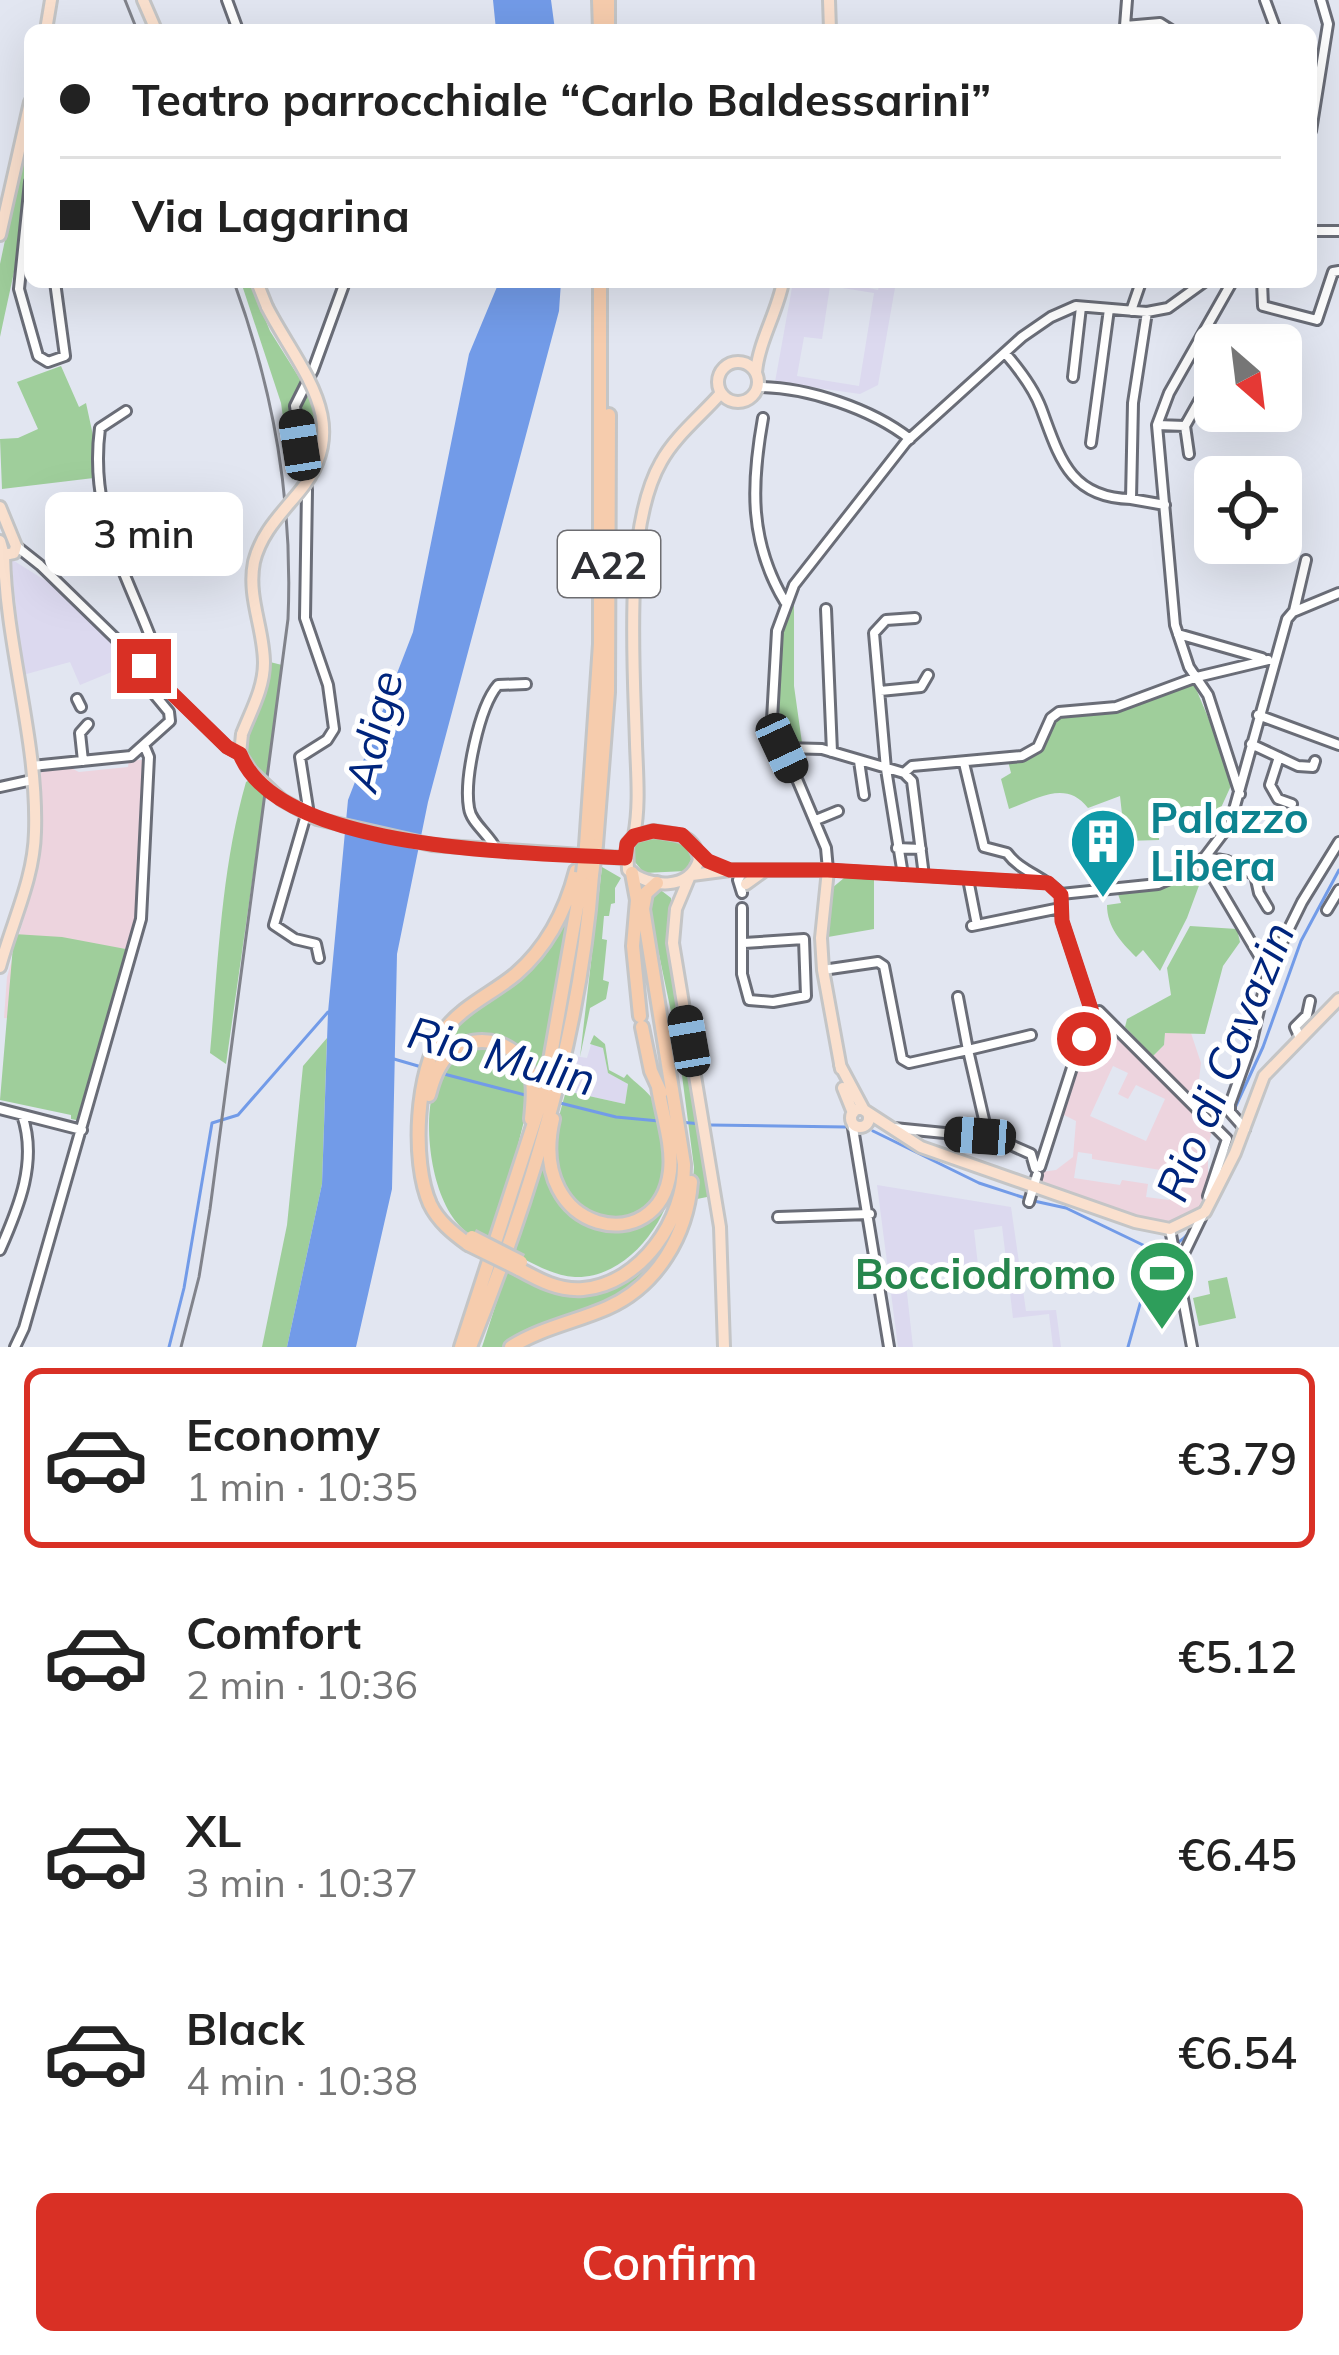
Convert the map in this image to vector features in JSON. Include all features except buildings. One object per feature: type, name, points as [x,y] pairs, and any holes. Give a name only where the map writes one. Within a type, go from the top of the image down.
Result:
[{"type":"highway","name":"A22","points":[[587,846],[600,644],[604,288]]},
{"type":"highway","name":"A22","points":[[470,1347],[531,1173],[584,873],[609,659],[604,288]]},
{"type":"highway","name":"A22","points":[[548,1090],[581,970],[584,873]]},
{"type":"highway","points":[[584,873],[537,953],[460,1013],[433,1048],[420,1133],[425,1191],[440,1220],[553,1285],[582,1289],[615,1279],[636,1264],[664,1233],[679,1205],[684,1164],[643,909],[646,892],[661,882]]},
{"type":"highway","points":[[512,1347],[537,1332],[615,1304],[656,1271],[676,1241],[690,1199],[691,1168],[658,1087],[641,1022],[633,946],[637,890],[632,873]]},
{"type":"highway","points":[[431,1072],[459,1047],[490,1041],[520,1057],[548,1090]]},
{"type":"highway","name":"A22","points":[[461,1347],[544,1109]]},
{"type":"highway","points":[[544,1109],[558,1191],[574,1212],[606,1225],[640,1216],[664,1192],[676,1132]]},
{"type":"main road","points":[[0,235],[24,129]]},
{"type":"main road","points":[[259,288],[312,382],[321,406],[322,443],[312,476],[270,527],[255,560],[252,586],[264,668],[240,754],[282,800],[329,823],[432,845],[625,858]]},
{"type":"main road","points":[[634,836],[638,795],[635,617],[641,521],[650,484],[660,463],[698,419],[725,397],[747,401],[758,387],[752,368],[781,288]]},
{"type":"main road","points":[[725,397],[718,381],[723,369],[735,362],[752,368]]},
{"type":"main road","points":[[0,507],[16,546],[14,553],[4,555]]},
{"type":"main road","points":[[0,541],[31,766],[35,832],[31,871],[0,967]]},
{"type":"main road","points":[[638,795],[642,819],[653,831]]},
{"type":"main road","points":[[724,1347],[720,1227],[674,955],[676,909],[672,891],[661,882],[632,873],[625,858],[634,836],[653,831],[682,835],[742,888],[766,870]]},
{"type":"main road","points":[[676,909],[697,867],[698,852]]},
{"type":"main road","points":[[661,882],[727,870],[828,870],[823,970],[842,1085],[860,1119],[892,1128],[921,1147],[1135,1222],[1174,1228],[1205,1212],[1245,1129],[1264,1076],[1339,999]]},
{"type":"street","points":[[1317,83],[1328,24],[1321,0]]},
{"type":"street","points":[[24,240],[19,289],[36,352],[47,362],[65,356],[56,288]]},
{"type":"street","points":[[1262,288],[1263,306],[1317,320],[1327,286],[1334,272],[1339,272]]},
{"type":"street","points":[[320,958],[316,944],[295,939],[274,926],[308,805],[301,757],[327,740],[334,722],[328,685],[304,618],[307,490],[295,406],[314,370],[343,288]]},
{"type":"street","points":[[1131,311],[1139,288]]},
{"type":"street","points":[[1048,883],[828,870],[829,855],[817,817],[772,720],[777,631],[794,585],[910,439],[1005,353],[1051,317],[1082,307],[1147,312],[1168,308],[1196,288]]},
{"type":"street","points":[[1229,288],[1169,393],[1157,425],[1177,633],[1189,667],[1208,694],[1240,794]]},
{"type":"street","points":[[1073,377],[1082,307]]},
{"type":"street","points":[[1091,443],[1109,309]]},
{"type":"street","points":[[1131,499],[1133,403],[1147,312]]},
{"type":"street","points":[[1005,353],[1041,407],[1051,442],[1070,471],[1105,499],[1165,505]]},
{"type":"street","points":[[758,387],[776,387],[859,410],[910,439]]},
{"type":"street","points":[[1189,454],[1185,426],[1194,410]]},
{"type":"street","points":[[31,766],[131,756],[170,721],[170,712],[150,688],[159,660],[117,562],[101,490],[100,428],[126,411]]},
{"type":"street","points":[[763,418],[752,488],[754,512],[771,579],[786,603]]},
{"type":"street","points":[[1157,425],[1185,426]]},
{"type":"street","points":[[16,546],[227,747],[240,754]]},
{"type":"street","points":[[964,764],[984,847],[1007,853],[1018,868],[1061,895],[1158,884],[1181,874],[1205,857],[1229,824],[1271,661],[1293,612],[1306,560]]},
{"type":"street","points":[[1293,612],[1339,593]]},
{"type":"street","points":[[826,609],[832,752]]},
{"type":"street","points":[[903,875],[886,770],[874,633],[886,620],[916,618]]},
{"type":"street","points":[[1177,633],[1271,661]]},
{"type":"street","points":[[904,772],[912,766],[964,764],[1031,752],[1058,712],[1116,707],[1197,677],[1271,661]]},
{"type":"street","points":[[880,691],[921,687],[928,675]]},
{"type":"street","points":[[496,850],[489,832],[474,820],[469,808],[474,746],[491,693],[498,685],[526,684]]},
{"type":"street","points":[[1258,715],[1339,745]]},
{"type":"street","points":[[83,761],[80,733],[88,724]]},
{"type":"street","points":[[15,1347],[141,919],[147,742]]},
{"type":"street","points":[[1251,744],[1298,766],[1312,766],[1315,761]]},
{"type":"street","points":[[782,748],[832,752],[904,772],[912,781],[924,876]]},
{"type":"street","points":[[1279,757],[1270,785],[1278,799],[1292,804]]},
{"type":"street","points":[[860,760],[864,795]]},
{"type":"street","points":[[0,787],[32,781]]},
{"type":"street","points":[[817,817],[838,811]]},
{"type":"street","points":[[1245,1129],[1230,1112],[1268,971],[1339,842]]},
{"type":"street","points":[[897,848],[921,849]]},
{"type":"street","points":[[1205,857],[1241,864],[1255,875],[1268,908]]},
{"type":"street","points":[[1205,857],[1209,872],[1268,971]]},
{"type":"street","points":[[742,888],[744,870]]},
{"type":"street","points":[[968,879],[975,926],[1060,908]]},
{"type":"street","points":[[1327,910],[1339,890]]},
{"type":"street","points":[[1034,1183],[1092,1012],[1067,936],[1061,895]]},
{"type":"street","points":[[742,908],[742,974],[749,1000],[773,1002],[806,996],[804,939],[745,943]]},
{"type":"street","points":[[823,970],[878,962],[884,966],[902,1059],[909,1064],[1031,1035]]},
{"type":"street","points":[[958,997],[988,1137]]},
{"type":"street","points":[[1300,1038],[1295,1027],[1311,1009],[1310,1001]]},
{"type":"street","points":[[1092,1012],[1106,1015],[1223,1136],[1205,1212],[1177,1268]]},
{"type":"street","points":[[0,1109],[82,1130]]},
{"type":"street","points":[[0,1250],[25,1176],[29,1137],[22,1114]]},
{"type":"street","points":[[860,1119],[862,1177],[889,1347]]},
{"type":"street","points":[[892,1128],[988,1137],[1022,1148],[1031,1154],[1034,1183]]},
{"type":"street","points":[[778,1217],[869,1214]]},
{"type":"street","points":[[1174,1228],[1192,1347]]},
{"type":"shaded area","points":[[792,288],[830,288],[822,339],[804,337],[797,376],[859,386],[874,293],[843,288],[895,288],[878,385],[860,394],[775,382]]},
{"type":"shaded area","points":[[11,559],[51,584],[119,651],[126,666],[80,685],[70,662],[23,675]]},
{"type":"shaded area","points":[[129,760],[144,760],[145,770],[139,907],[131,950],[62,939],[47,1019],[4,1018],[7,977],[36,875],[41,773],[44,768],[65,765],[79,772],[128,767]]},
{"type":"shaded area","points":[[1117,1032],[1212,1131],[1208,1191],[1194,1222],[1166,1229],[1037,1187],[1041,1172],[1056,1170],[1073,1157],[1076,1121],[1062,1114],[1085,1043]],"holes":[[[1113,1066],[1128,1073],[1118,1094],[1128,1099],[1136,1085],[1165,1099],[1146,1141],[1090,1116]],[[1078,1152],[1092,1154],[1092,1159],[1173,1172],[1169,1200],[1146,1197],[1148,1184],[1074,1178]]]},
{"type":"shaded area","points":[[1165,1032],[1191,1033],[1201,1063],[1198,1088],[1189,1095],[1153,1056],[1164,1045]]},
{"type":"shaded area","points":[[598,1044],[608,1073],[628,1084],[625,1104],[566,1091],[574,1056],[587,1058],[591,1045]]},
{"type":"shaded area","points":[[877,1185],[1011,1207],[1026,1311],[1056,1310],[1061,1347],[1053,1347],[1049,1314],[1013,1318],[1002,1226],[974,1230],[980,1283],[957,1286],[955,1268],[905,1275],[913,1347],[898,1347]]},
{"type":"green space","points":[[24,150],[24,216],[0,337],[0,264]]},
{"type":"green space","points":[[243,288],[252,288],[270,331],[310,395],[314,415],[309,459],[292,480],[281,403]]},
{"type":"green space","points":[[61,366],[79,407],[86,403],[102,477],[2,489],[0,439],[18,438],[38,429],[17,382]]},
{"type":"green space","points":[[790,602],[794,606],[794,686],[802,743],[788,743],[777,691],[778,655]]},
{"type":"green space","points":[[270,662],[282,665],[267,778],[248,759],[246,749]]},
{"type":"green space","points":[[1194,684],[1234,779],[1215,821],[1188,810],[1159,810],[1159,840],[1125,841],[1120,796],[1088,808],[1070,795],[1051,794],[1009,809],[1001,779],[1011,773],[1008,761],[1041,747],[1053,720],[1063,713],[1114,709]]},
{"type":"green space","points":[[253,778],[265,791],[226,1064],[210,1053],[218,951],[238,815],[246,782]]},
{"type":"green space","points":[[661,836],[686,842],[694,853],[686,871],[644,873],[630,856],[636,842]]},
{"type":"green space","points":[[1199,864],[1204,872],[1160,971],[1143,950],[1136,957],[1120,940],[1107,905],[1121,903],[1117,891],[1143,889]]},
{"type":"green space","points":[[602,867],[621,878],[615,903],[609,916],[604,916],[603,980],[609,982],[606,999],[590,1008],[580,1057]]},
{"type":"green space","points":[[844,878],[874,879],[874,929],[828,937],[832,888]]},
{"type":"green space","points":[[658,888],[671,898],[671,965],[712,1196],[692,1200],[694,1167],[678,1045],[648,902]]},
{"type":"green space","points":[[574,898],[537,1089],[536,1075],[489,1038],[433,1065],[452,1030],[544,954]]},
{"type":"green space","points":[[1190,926],[1237,929],[1240,942],[1223,966],[1205,1034],[1165,1033],[1164,1045],[1153,1056],[1125,1027],[1127,1019],[1171,995],[1167,968]]},
{"type":"green space","points":[[14,934],[131,950],[81,1121],[0,1100]]},
{"type":"green space","points":[[594,1035],[605,1044],[609,1070],[624,1078],[627,1074],[644,1090],[654,1101],[659,1119],[663,1168],[656,1192],[626,1218],[606,1220],[587,1213],[570,1198],[555,1164],[556,1132],[566,1091],[625,1104],[628,1084],[608,1073],[603,1048],[590,1044]]},
{"type":"green space","points":[[327,1038],[322,1184],[287,1347],[262,1347],[287,1225],[303,1066]]},
{"type":"green space","points":[[475,1045],[505,1049],[526,1072],[528,1105],[494,1240],[474,1236],[457,1223],[445,1203],[431,1151],[429,1125],[436,1083],[452,1060]]},
{"type":"green space","points":[[546,1146],[563,1205],[583,1220],[644,1218],[675,1170],[656,1225],[613,1268],[594,1275],[567,1276],[513,1254]]},
{"type":"green space","points":[[687,1195],[666,1253],[630,1292],[507,1347],[482,1347],[507,1270],[569,1292],[627,1277]]},
{"type":"green space","points":[[1227,1277],[1236,1318],[1199,1326],[1193,1298],[1210,1294],[1208,1281]]},
{"type":"water","points":[[493,0],[551,0],[554,24],[495,24]]},
{"type":"water","name":"Adige","points":[[496,288],[561,288],[559,311],[428,802],[397,954],[392,1189],[356,1347],[287,1347],[322,1184],[328,1012],[348,800],[413,632],[469,354]]},
{"type":"waterway","name":"Rio di Cavazin","points":[[1234,1110],[1263,1047],[1301,941],[1339,870]]},
{"type":"waterway","points":[[169,1347],[184,1288],[212,1123],[238,1115],[328,1012]]},
{"type":"waterway","name":"Rio Mulin","points":[[394,1059],[425,1068]]},
{"type":"waterway","name":"Rio Mulin","points":[[440,1073],[529,1096]]},
{"type":"waterway","name":"Rio Mulin","points":[[556,1102],[616,1117],[659,1121]]},
{"type":"waterway","name":"Rio Mulin","points":[[680,1122],[701,1124]]},
{"type":"waterway","name":"Rio Mulin","points":[[710,1125],[846,1127]]},
{"type":"waterway","name":"Rio Mulin","points":[[873,1131],[979,1183],[1025,1198]]},
{"type":"waterway","name":"Rio di Cavazin","points":[[1206,1189],[1222,1141]]},
{"type":"waterway","name":"Rio Mulin","points":[[1034,1201],[1066,1208],[1145,1246],[1151,1265],[1128,1347]]},
{"type":"waterway","name":"Rio di Cavazin","points":[[1145,1246],[1173,1245],[1194,1226]]},
{"type":"railway","points":[[125,0],[135,24]]},
{"type":"railway","points":[[181,1347],[210,1209],[288,619],[287,532],[278,448],[260,364],[236,288]]},
{"type":"place","name":"Palazzo Libera","points":[[1103,900]]},
{"type":"place","name":"Bocciodromo","points":[[1162,1332]]},
{"type":"route","points":[[144,666],[227,747],[240,754],[282,800],[329,823],[432,845],[625,858],[634,836],[653,831],[682,835],[708,861],[730,870],[828,870],[1048,883],[1061,895],[1062,921],[1092,1012],[1084,1039]]}]
